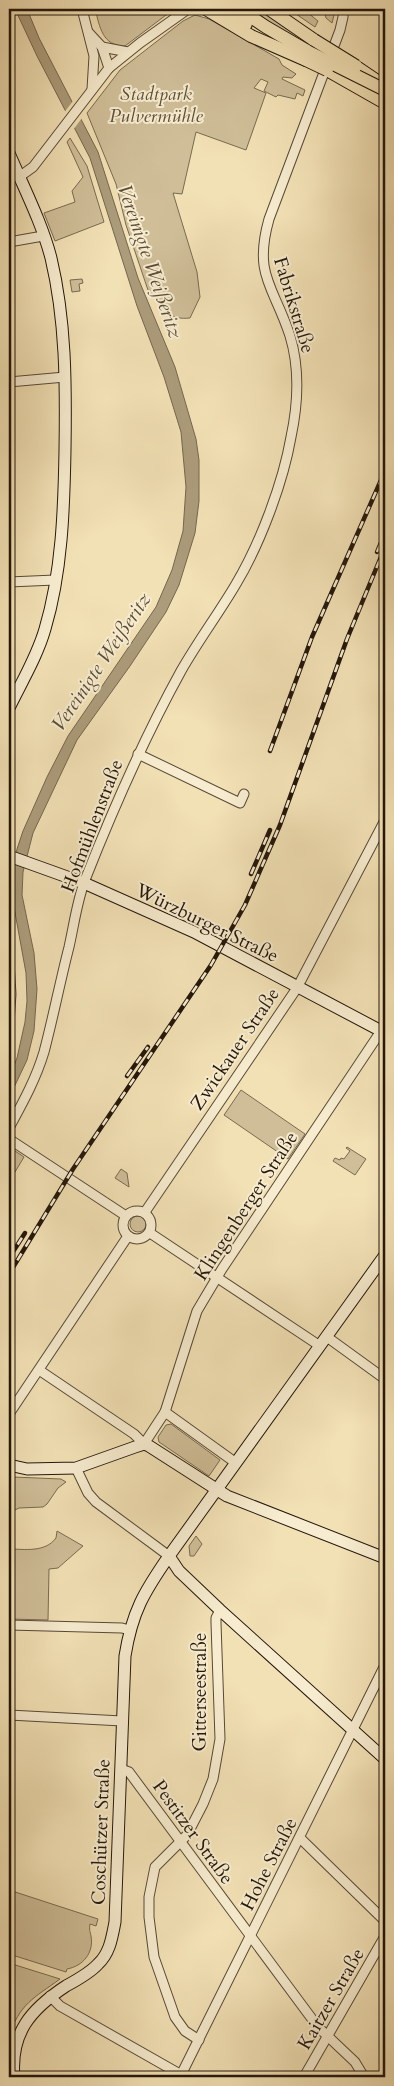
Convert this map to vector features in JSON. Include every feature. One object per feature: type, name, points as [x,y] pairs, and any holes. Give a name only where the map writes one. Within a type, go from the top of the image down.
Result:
[{"type":"main road","points":[[206,9],[251,36],[308,56],[385,90]]},
{"type":"main road","points":[[225,9],[284,49]]},
{"type":"main road","points":[[239,9],[308,56],[385,103]]},
{"type":"main road","points":[[269,9],[385,86]]},
{"type":"street","points":[[82,9],[94,56],[92,89]]},
{"type":"street","points":[[174,18],[180,9]]},
{"type":"street","points":[[19,177],[33,167],[109,68],[188,9]]},
{"type":"street","name":"Fabrikstraße","points":[[238,582],[277,491],[291,440],[296,408],[295,360],[289,335],[263,268],[264,236],[340,30],[344,10]]},
{"type":"street","points":[[89,33],[102,47],[109,68]]},
{"type":"street","points":[[102,47],[128,52]]},
{"type":"street","points":[[94,56],[109,68]]},
{"type":"street","points":[[9,153],[50,256],[60,300],[65,377],[64,492],[56,580],[43,637],[9,708]]},
{"type":"street","points":[[9,242],[43,236]]},
{"type":"street","points":[[9,382],[65,377]]},
{"type":"street","points":[[9,582],[56,580]]},
{"type":"street","name":"Hofmühlenstraße","points":[[9,1128],[25,1099],[43,1054],[84,883],[138,754],[182,670],[238,582]]},
{"type":"street","points":[[138,754],[240,803],[244,794]]},
{"type":"street","name":"Zwickauer Straße","points":[[145,1212],[297,988],[385,820]]},
{"type":"street","name":"Würzburger Straße","points":[[9,856],[84,883],[194,932],[383,1032]]},
{"type":"street","points":[[9,962],[11,994],[9,1023]]},
{"type":"street","name":"Klingenberger Straße","points":[[144,1444],[165,1412],[197,1311],[383,1032]]},
{"type":"street","points":[[9,1139],[126,1216]]},
{"type":"street","points":[[135,1210],[145,1212],[152,1222],[150,1233],[140,1239],[128,1236],[123,1227],[126,1216],[135,1210]]},
{"type":"street","points":[[150,1233],[385,1379]]},
{"type":"street","points":[[9,1414],[128,1236]]},
{"type":"street","name":"Coschützer Straße","points":[[14,2077],[14,2054],[22,2028],[36,2008],[50,1996],[99,1964],[110,1946],[115,1922],[125,1656],[129,1630],[141,1599],[169,1556],[385,1255]]},
{"type":"street","points":[[39,1370],[134,1434],[144,1444],[154,1448],[217,1490],[261,1510],[385,1558]]},
{"type":"street","points":[[165,1412],[236,1463]]},
{"type":"street","points":[[9,1466],[27,1469],[76,1468],[144,1444]]},
{"type":"street","points":[[76,1468],[88,1493],[104,1510],[169,1556],[179,1571],[220,1610],[385,1759]]},
{"type":"street","name":"Gitterseestraße","points":[[199,2040],[185,2031],[176,2017],[154,1957],[150,1935],[149,1897],[155,1867],[158,1862],[181,1842],[192,1826],[208,1793],[220,1746],[216,1618],[220,1610]]},
{"type":"street","points":[[9,1625],[122,1628],[129,1630]]},
{"type":"street","name":"Hohe Straße","points":[[182,2077],[385,1665]]},
{"type":"street","points":[[9,1716],[122,1721]]},
{"type":"street","name":"Pestitzer Straße","points":[[120,1769],[129,1772],[250,1936],[328,2037],[355,2062],[364,2077]]},
{"type":"street","points":[[300,1838],[385,1922]]},
{"type":"street","name":"Kaitzer Straße","points":[[304,2077],[385,1936]]},
{"type":"street","points":[[50,1996],[60,2006],[182,2077]]},
{"type":"green space","points":[[95,9],[174,9],[125,46],[111,43],[107,39],[101,29]]},
{"type":"green space","points":[[246,9],[263,9],[312,42],[309,47]]},
{"type":"green space","points":[[300,9],[303,9],[318,21],[315,27],[296,14]]},
{"type":"green space","points":[[317,9],[331,10],[334,15],[332,23],[326,18],[324,10]]},
{"type":"green space","name":"Stadtpark Pulvermühle","points":[[195,15],[209,19],[279,59],[282,65],[296,74],[292,78],[283,77],[282,79],[305,90],[303,96],[297,93],[295,99],[278,95],[276,97],[264,91],[268,82],[261,79],[254,88],[266,93],[246,150],[196,132],[182,194],[173,193],[197,272],[200,297],[190,318],[178,318],[170,314],[157,297],[150,296],[126,225],[116,184],[87,113],[120,70],[183,21]]},
{"type":"green space","points":[[70,138],[87,166],[104,222],[55,241],[44,213],[75,202],[72,191],[83,177],[67,142]]},
{"type":"green space","points":[[82,279],[83,283],[79,284],[80,291],[72,292],[70,280]]},
{"type":"green space","points":[[241,1090],[305,1134],[288,1159],[224,1115]]},
{"type":"green space","points":[[9,1147],[24,1157],[9,1182]]},
{"type":"green space","points":[[347,1147],[366,1159],[355,1175],[333,1161],[335,1158],[344,1159],[350,1151]]},
{"type":"green space","points":[[121,1169],[127,1173],[129,1187],[115,1178]]},
{"type":"green space","points":[[138,1216],[146,1224],[138,1232],[130,1224]]},
{"type":"green space","points":[[171,1424],[220,1460],[209,1476],[159,1442],[158,1437],[166,1425]]},
{"type":"green space","points":[[13,1477],[61,1479],[66,1482],[58,1488],[43,1507],[19,1508],[9,1513],[9,1488],[12,1488]]},
{"type":"green space","points":[[57,1531],[83,1546],[58,1568],[49,1569],[48,1620],[9,1619],[9,1549],[34,1549],[46,1546],[56,1538]]},
{"type":"green space","points":[[196,1536],[202,1544],[194,1556],[190,1556],[189,1546]]},
{"type":"green space","points":[[9,1890],[98,1919],[96,1926],[90,1924],[91,1948],[86,1958],[78,1965],[67,1969],[66,1972],[9,1954]]},
{"type":"green space","points":[[9,1963],[60,1979],[28,2003],[18,2017],[9,2037]]},
{"type":"shaded area","points":[[15,9],[27,9],[39,38],[98,152],[138,278],[175,367],[196,439],[199,460],[199,501],[195,533],[179,585],[166,612],[77,740],[33,833],[23,872],[22,895],[34,953],[37,989],[34,1031],[27,1060],[9,1098],[9,1078],[17,1058],[25,1022],[27,1001],[26,973],[12,896],[13,870],[17,849],[47,777],[68,736],[156,607],[172,570],[183,531],[186,487],[181,432],[164,377],[137,306],[90,158]]},
{"type":"pier","points":[[73,101],[82,118],[73,130],[63,114]]},
{"type":"railway","points":[[270,751],[312,637],[385,471]]},
{"type":"railway","points":[[377,552],[385,533]]},
{"type":"railway","points":[[9,1274],[73,1169],[211,965],[245,905],[280,825],[347,639],[385,547]]},
{"type":"railway","points":[[251,874],[270,830]]},
{"type":"railway","points":[[127,1076],[148,1047]]},
{"type":"railway","points":[[9,1258],[25,1233]]},
{"type":"water label","name":"Vereinigte Weißeritz","points":[[150,261]]},
{"type":"water label","name":"Vereinigte Weißeritz","points":[[101,662]]}]
